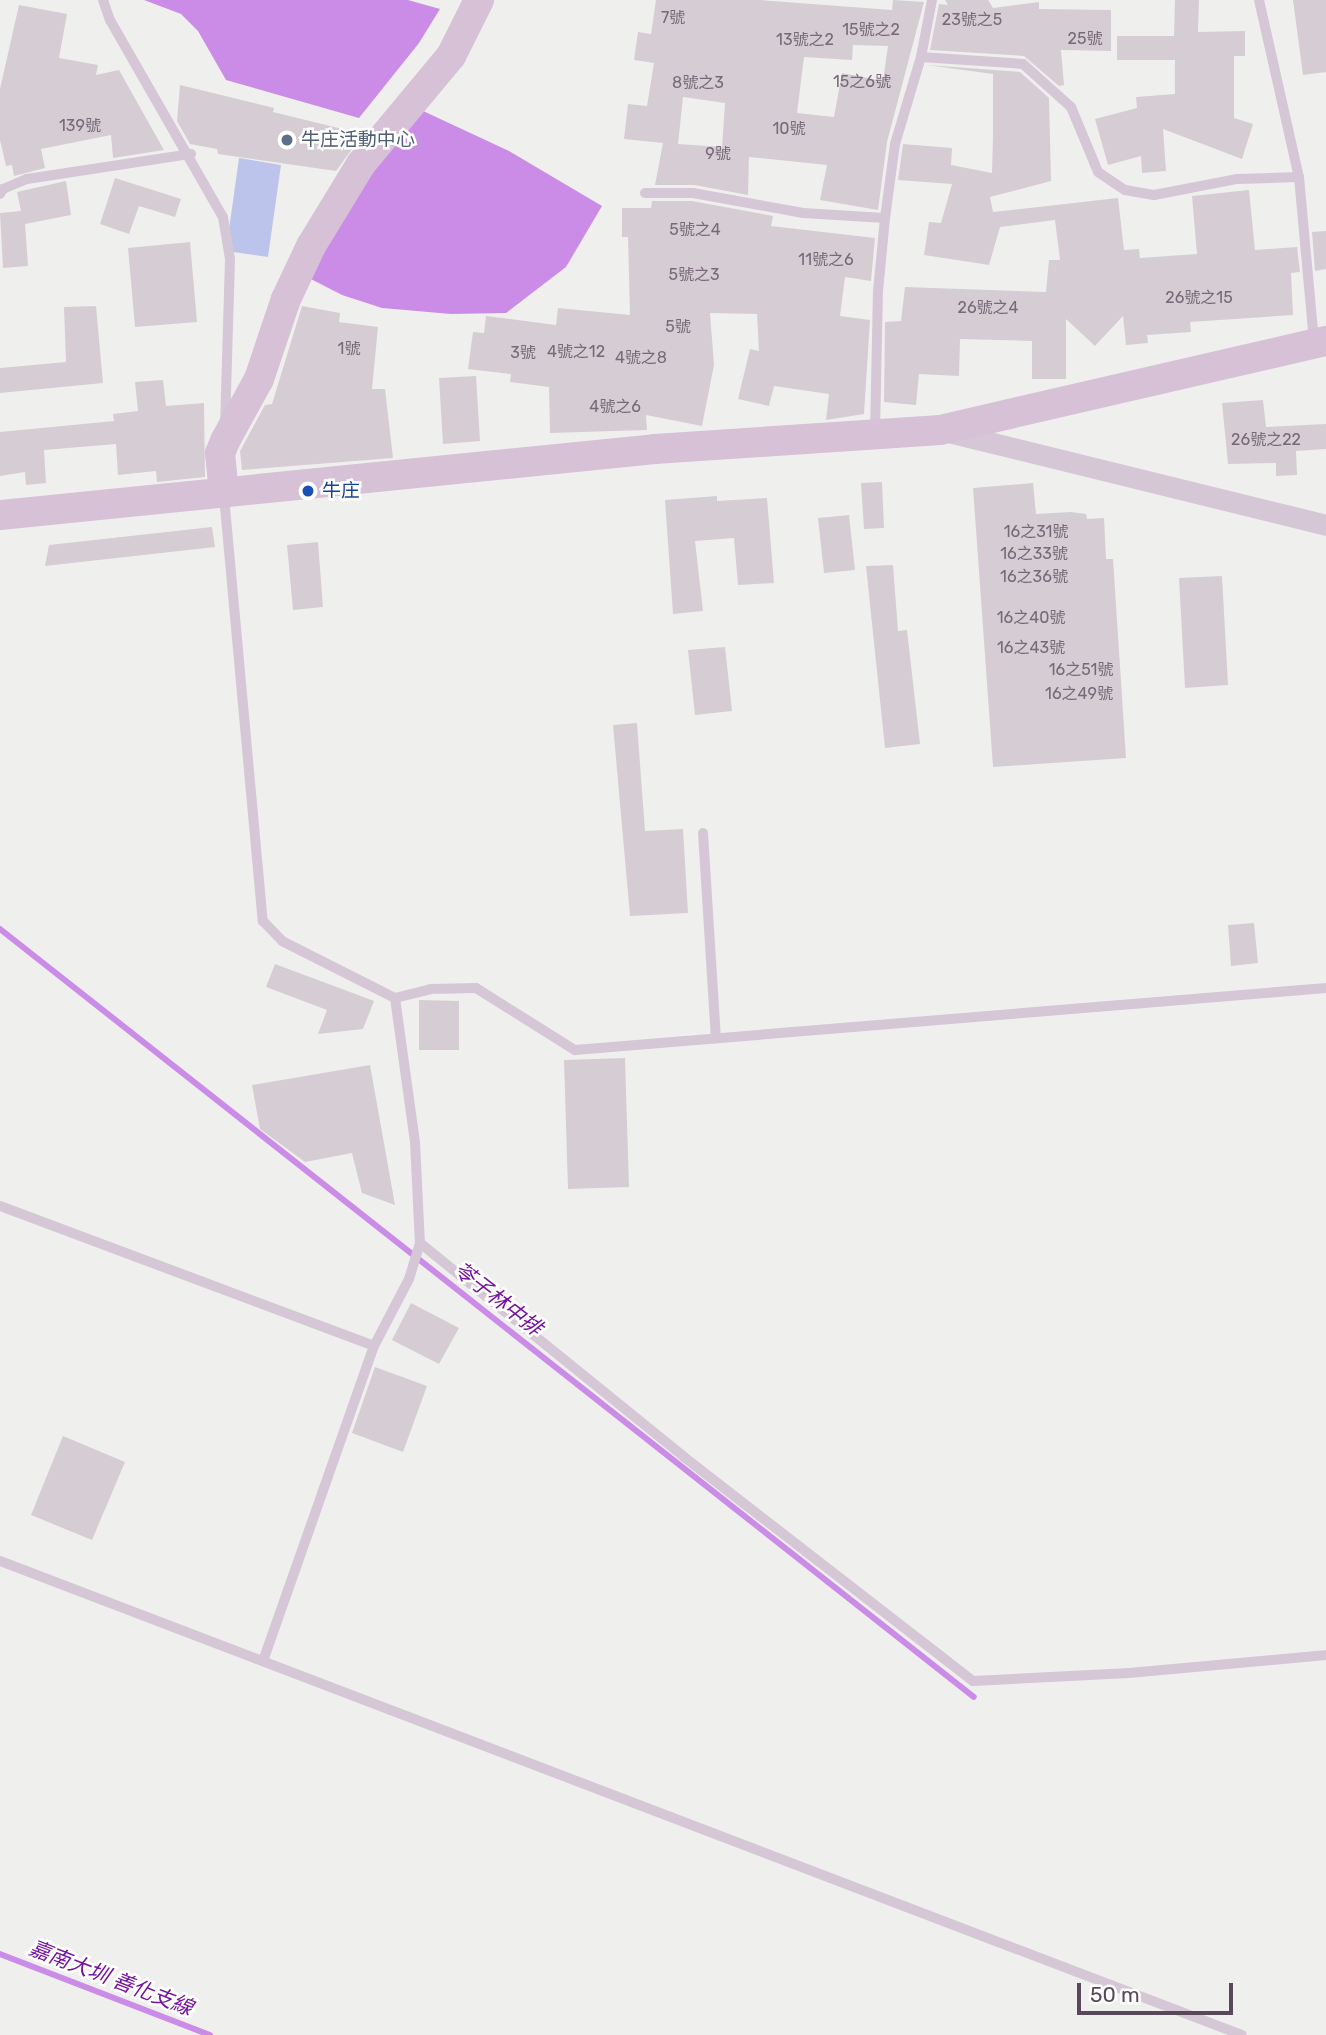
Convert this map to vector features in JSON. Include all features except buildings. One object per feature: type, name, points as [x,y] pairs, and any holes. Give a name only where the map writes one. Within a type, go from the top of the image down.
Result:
[{"type":"street","points":[[224,493],[220,453],[259,379],[286,299],[338,198],[451,56],[480,0]]},
{"type":"street","points":[[0,515],[655,449],[940,430],[1320,343]]},
{"type":"street","points":[[940,430],[1326,525]]},
{"type":"lane","points":[[103,0],[110,20],[191,154],[223,217],[230,259],[225,441]]},
{"type":"lane","points":[[875,435],[878,291],[885,218],[895,144],[921,57],[932,0]]},
{"type":"lane","points":[[1259,0],[1299,177],[1320,343]]},
{"type":"lane","points":[[921,57],[1023,64],[1071,107],[1098,172],[1125,190],[1154,195],[1237,179],[1299,177]]},
{"type":"lane","points":[[0,194],[2,189],[27,179],[191,154]]},
{"type":"lane","points":[[645,193],[693,193],[803,213],[885,218]]},
{"type":"lane","points":[[224,493],[263,921],[282,941],[396,998],[430,989],[475,988],[542,1026],[575,1050],[1326,988]]},
{"type":"lane","points":[[703,833],[716,1038]]},
{"type":"lane","points":[[263,1661],[374,1346],[409,1279],[419,1246],[415,1142],[396,998]]},
{"type":"lane","points":[[0,1206],[374,1346]]},
{"type":"lane","points":[[419,1246],[684,1457],[973,1681],[1129,1673],[1326,1655]]},
{"type":"lane","points":[[0,1561],[1242,2035]]},
{"type":"shaded area","points":[[144,0],[408,0],[440,9],[419,43],[359,118],[226,80],[198,31],[181,14]]},
{"type":"shaded area","points":[[421,110],[509,151],[602,206],[566,267],[506,313],[451,314],[382,308],[342,295],[303,275],[346,198]]},
{"type":"shaded area","points":[[239,158],[281,165],[268,257],[226,251]]},
{"type":"waterway","name":"苓子林中排","points":[[0,929],[974,1697]]},
{"type":"waterway","name":"嘉南大圳 善化支線","points":[[0,1954],[210,2035]]},
{"type":"place","name":"牛庄活動中心","points":[[287,140]]},
{"type":"place","name":"牛庄","points":[[308,491]]}]
